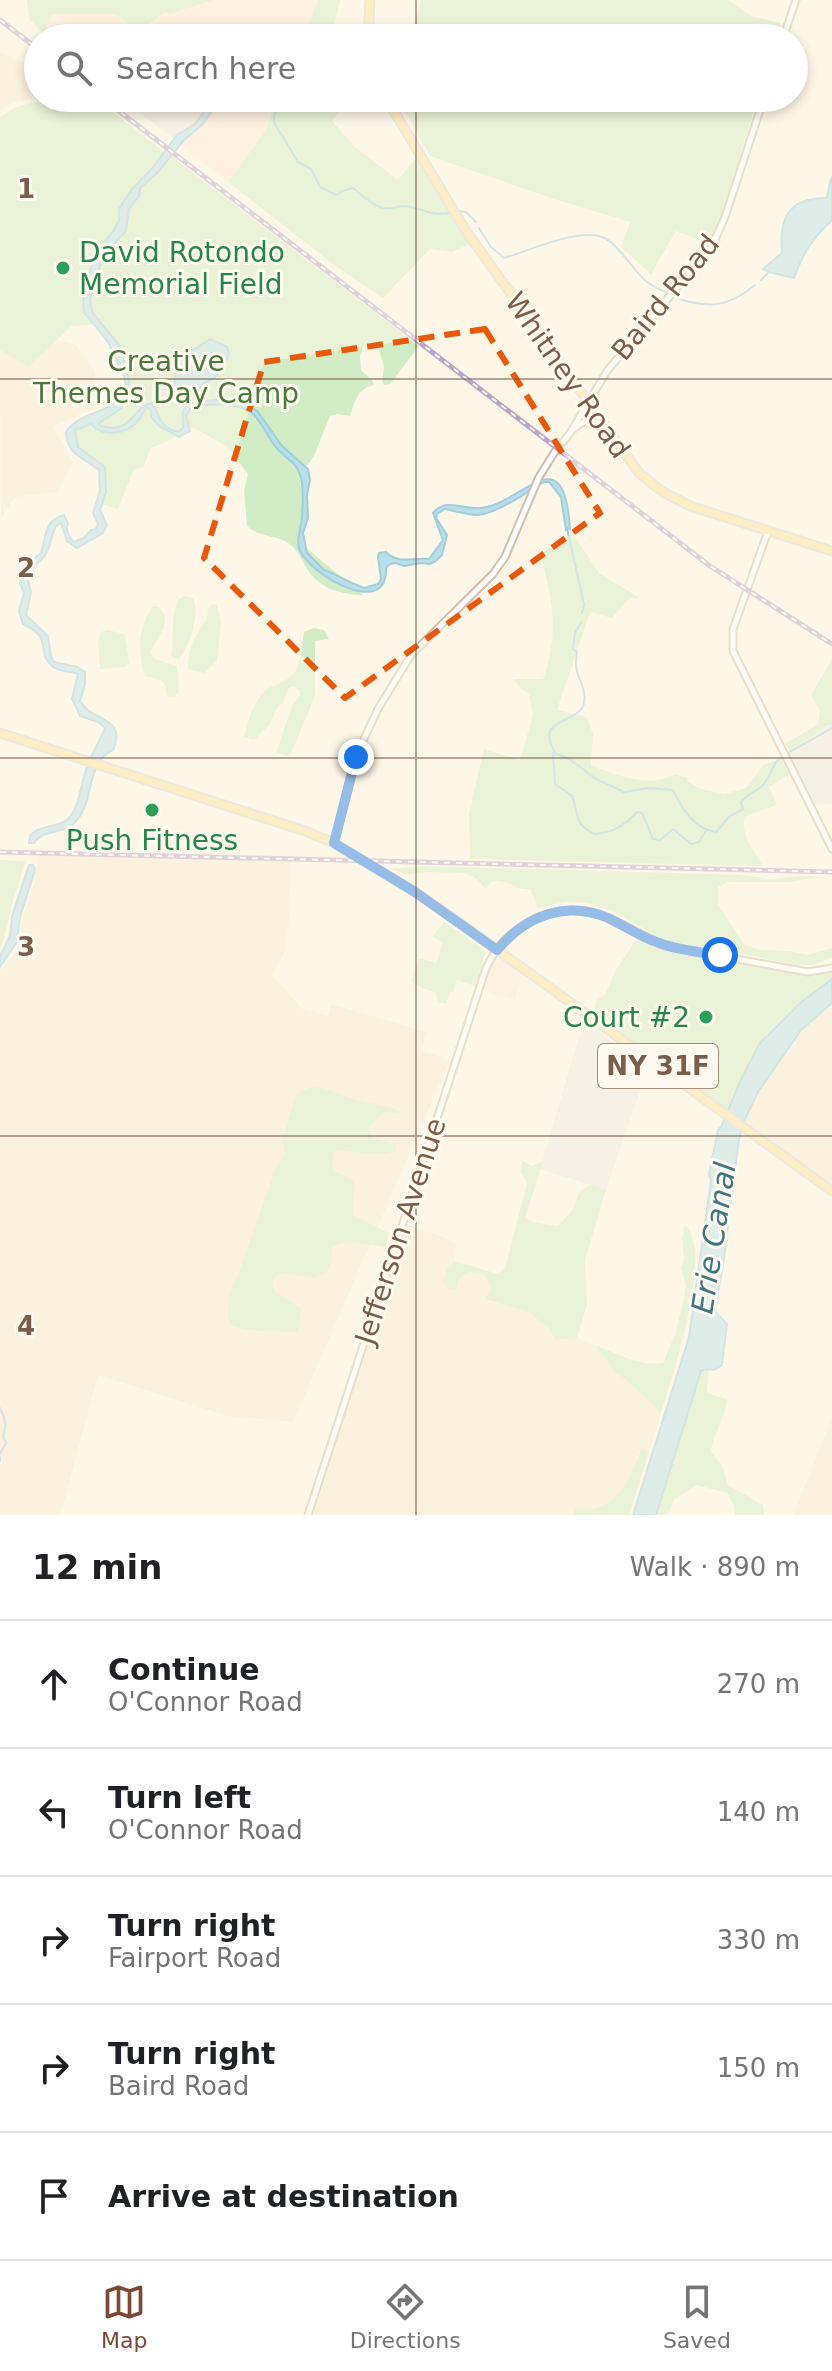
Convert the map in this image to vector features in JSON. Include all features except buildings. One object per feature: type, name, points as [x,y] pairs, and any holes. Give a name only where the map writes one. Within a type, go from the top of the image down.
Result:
[{"type":"main road","points":[[369,24],[370,0]]},
{"type":"main road","name":"Whitney Road","points":[[394,112],[466,231],[639,473],[663,492],[690,506],[832,551]]},
{"type":"main road","name":"NY 31F","points":[[0,733],[334,843],[415,892],[832,1191]]},
{"type":"street","points":[[788,24],[796,0]]},
{"type":"street","name":"Baird Road","points":[[563,442],[617,358],[712,246],[725,217],[759,112]]},
{"type":"street","points":[[570,433],[589,420],[608,432]]},
{"type":"street","points":[[334,843],[355,758],[378,709],[411,655],[493,574],[509,552],[539,477],[556,450]]},
{"type":"street","points":[[768,531],[733,629],[732,647],[741,671],[832,849]]},
{"type":"street","points":[[497,950],[512,933],[528,922],[542,915],[569,910],[596,914],[671,947],[808,972],[832,968]]},
{"type":"street","name":"Jefferson Avenue","points":[[308,1515],[467,1024],[486,968],[497,950]]},
{"type":"highlighted area","points":[[485,329],[600,513],[345,698],[204,558],[264,362]]},
{"type":"shaded area","points":[[213,0],[322,0],[314,24],[133,24],[165,12],[170,14]]},
{"type":"shaded area","points":[[52,14],[117,14],[129,24],[47,24]]},
{"type":"shaded area","points":[[0,52],[24,63],[24,100],[10,104],[0,111]]},
{"type":"shaded area","points":[[138,112],[204,112],[195,124],[174,139]]},
{"type":"shaded area","points":[[211,112],[272,112],[266,130],[228,182],[180,144]]},
{"type":"shaded area","points":[[56,340],[76,345],[95,372],[97,407],[53,426],[73,462],[58,492],[15,497],[1,518],[0,350],[28,367]]},
{"type":"shaded area","points":[[832,725],[832,804],[813,804],[788,755],[825,726]]},
{"type":"shaded area","points":[[38,855],[291,861],[289,920],[284,954],[272,975],[302,1009],[328,1016],[331,1004],[427,1032],[421,1051],[450,1060],[293,1422],[228,1416],[98,1375],[58,1515],[0,1515],[0,971],[17,951],[24,912],[35,881]]},
{"type":"shaded area","points":[[496,959],[503,959],[523,974],[515,1000],[483,990]]},
{"type":"shaded area","points":[[832,1003],[832,1187],[744,1125],[758,1092],[801,1030]]},
{"type":"shaded area","points":[[584,1020],[648,1068],[606,1190],[540,1169]]},
{"type":"shaded area","points":[[409,1226],[456,1244],[455,1261],[448,1266],[459,1278],[469,1272],[483,1274],[490,1283],[491,1291],[484,1299],[528,1312],[549,1328],[556,1340],[577,1338],[595,1345],[615,1372],[661,1413],[649,1452],[640,1449],[626,1486],[613,1502],[598,1508],[575,1509],[573,1515],[313,1515],[403,1229]]},
{"type":"shaded area","points":[[832,1417],[832,1515],[793,1515]]},
{"type":"green space","points":[[27,0],[213,0],[170,14],[165,12],[149,24],[129,24],[116,14],[52,14],[47,24],[34,24],[29,19]]},
{"type":"green space","points":[[318,0],[340,0],[334,24],[305,24],[310,23]]},
{"type":"green space","points":[[421,0],[729,0],[751,16],[781,23],[781,24],[414,24]]},
{"type":"green space","name":"Creative Themes Day Camp","points":[[24,104],[24,112],[113,112],[164,152],[119,209],[119,221],[90,270],[83,300],[90,299],[100,266],[126,231],[129,209],[139,196],[140,188],[171,156],[419,346],[390,384],[385,385],[382,382],[384,367],[378,346],[371,342],[364,344],[360,356],[361,370],[374,385],[360,393],[350,416],[330,416],[314,456],[306,467],[285,450],[248,406],[229,400],[200,403],[185,408],[183,429],[170,440],[151,448],[143,468],[134,469],[118,509],[102,504],[105,498],[100,462],[78,447],[75,430],[124,408],[131,385],[122,353],[102,324],[72,326],[28,367],[0,350],[0,117]]},
{"type":"green space","points":[[272,112],[339,112],[332,121],[355,147],[398,180],[416,158],[470,244],[452,252],[430,249],[383,298],[333,264],[228,182],[266,130]]},
{"type":"green space","points":[[406,112],[754,112],[710,244],[676,231],[651,274],[621,247],[630,222],[430,156]]},
{"type":"green space","points":[[228,404],[251,412],[282,453],[298,467],[303,500],[299,542],[363,595],[347,594],[324,586],[312,576],[297,551],[288,543],[247,526],[244,490],[248,474],[228,447],[190,428],[186,416],[199,406]]},
{"type":"green space","points":[[573,534],[599,573],[640,598],[630,598],[612,618],[590,612],[557,710],[587,717],[593,734],[591,765],[633,779],[655,780],[675,774],[687,778],[688,782],[701,789],[725,794],[746,788],[764,764],[782,759],[789,775],[769,787],[777,805],[746,816],[744,822],[748,842],[763,866],[470,859],[469,813],[484,749],[520,760],[533,715],[529,694],[513,679],[543,679],[548,662],[553,631],[541,554]]},
{"type":"green space","points":[[183,596],[193,598],[196,612],[190,639],[178,660],[171,656],[173,624],[175,608]]},
{"type":"green space","points":[[212,604],[217,605],[221,622],[217,661],[204,673],[188,669],[188,662],[193,643],[207,620],[208,608]]},
{"type":"green space","points":[[153,606],[159,607],[165,615],[164,628],[151,651],[153,658],[177,666],[179,691],[175,697],[167,696],[162,681],[145,676],[142,667],[142,632]]},
{"type":"green space","points":[[314,628],[324,630],[329,639],[315,641],[315,696],[290,756],[276,753],[292,706],[300,696],[299,690],[293,686],[288,689],[270,724],[254,740],[244,737],[247,725],[261,695],[296,670],[304,632]]},
{"type":"green space","points":[[107,630],[125,634],[129,663],[125,667],[100,669],[98,640],[101,632]]},
{"type":"green space","points":[[832,659],[832,725],[825,726],[791,753],[785,744],[818,724],[820,711],[811,695]]},
{"type":"green space","points":[[0,860],[25,861],[0,950]]},
{"type":"green space","points":[[425,866],[741,875],[772,879],[831,878],[791,882],[727,882],[718,887],[718,904],[744,944],[760,950],[807,955],[832,948],[832,957],[814,965],[795,965],[665,941],[613,911],[588,903],[565,902],[538,908],[530,889],[493,881],[486,889],[473,876],[463,873],[408,875],[391,869]]},
{"type":"green space","points":[[444,922],[486,951],[475,986],[457,980],[446,1004],[437,1002],[436,993],[413,984],[412,980],[419,958],[436,963],[443,943],[432,937]]},
{"type":"green space","points":[[638,937],[677,951],[789,971],[811,974],[832,971],[832,979],[794,1008],[767,1034],[747,1067],[728,1111],[593,1011],[598,998],[604,996],[617,968]]},
{"type":"green space","points":[[312,1087],[403,1113],[385,1112],[367,1128],[372,1137],[396,1144],[396,1151],[373,1154],[335,1150],[332,1165],[333,1170],[354,1181],[353,1215],[389,1233],[385,1247],[345,1242],[332,1246],[327,1272],[315,1278],[281,1273],[272,1280],[274,1291],[301,1308],[298,1332],[240,1328],[231,1325],[228,1317],[229,1294],[276,1167],[285,1155],[283,1140],[296,1093]]},
{"type":"green space","points":[[522,1160],[531,1166],[543,1161],[525,1218],[537,1223],[558,1226],[572,1210],[578,1195],[590,1185],[606,1190],[585,1260],[587,1305],[577,1338],[556,1340],[549,1328],[528,1312],[484,1299],[491,1291],[490,1283],[483,1274],[469,1272],[459,1278],[456,1290],[447,1289],[443,1282],[448,1266],[455,1261],[498,1274],[505,1268],[527,1184],[521,1172]]},
{"type":"green space","points":[[685,1225],[693,1239],[693,1287],[681,1345],[661,1413],[615,1372],[595,1345],[637,1361],[663,1363],[684,1299],[686,1285],[681,1268]]},
{"type":"green space","points":[[709,1369],[707,1393],[727,1399],[711,1452],[722,1465],[728,1485],[763,1505],[764,1515],[735,1515],[734,1505],[727,1493],[696,1485],[674,1500],[667,1515],[656,1515],[701,1371]]},
{"type":"green space","points":[[641,1449],[649,1452],[629,1515],[573,1515],[575,1509],[589,1509],[611,1501],[626,1483]]},
{"type":"water","points":[[204,112],[211,112],[140,188],[139,196],[129,209],[126,231],[100,266],[90,299],[92,312],[119,345],[127,366],[130,393],[125,404],[99,425],[118,427],[152,403],[163,424],[178,432],[183,428],[183,413],[187,406],[235,399],[248,404],[258,412],[282,446],[308,469],[308,518],[303,533],[307,553],[323,569],[364,588],[378,584],[381,579],[379,553],[386,552],[401,559],[429,559],[443,540],[433,513],[444,506],[481,508],[497,504],[539,481],[551,479],[560,485],[570,529],[566,530],[561,497],[549,482],[486,513],[474,515],[445,509],[436,518],[447,535],[442,555],[430,564],[390,564],[383,583],[375,590],[363,592],[333,581],[307,561],[300,551],[298,538],[303,500],[300,476],[248,411],[224,405],[191,408],[186,416],[190,431],[179,437],[159,426],[147,407],[137,422],[124,430],[107,433],[91,424],[75,430],[78,447],[105,467],[106,492],[100,510],[107,525],[103,533],[77,548],[67,541],[61,523],[56,526],[45,556],[26,573],[31,592],[26,615],[48,636],[54,662],[85,672],[80,701],[85,708],[112,725],[116,739],[113,750],[104,756],[94,772],[83,811],[77,820],[67,828],[29,843],[33,832],[63,822],[71,815],[87,767],[105,728],[80,716],[72,699],[78,674],[55,668],[47,661],[42,640],[23,624],[19,611],[24,593],[20,583],[22,568],[41,553],[49,525],[64,515],[68,533],[74,542],[96,529],[98,524],[93,513],[100,490],[99,470],[72,451],[66,432],[80,419],[114,403],[126,388],[124,376],[108,342],[84,312],[83,300],[90,270],[119,221],[119,209],[177,135],[195,124]]},
{"type":"water","points":[[832,177],[832,220],[809,246],[794,278],[763,269],[782,253],[782,230],[789,212],[803,202],[826,198]]},
{"type":"water","points":[[210,339],[227,347],[229,354],[222,371],[204,383],[194,395],[179,396],[175,393],[174,385],[178,359],[183,352],[195,349]]},
{"type":"water","points":[[29,865],[33,865],[35,870],[20,917],[17,942],[0,967],[0,956],[10,936],[12,916]]},
{"type":"water","name":"Erie Canal","points":[[832,979],[832,1003],[801,1030],[758,1092],[746,1117],[739,1139],[715,1311],[727,1324],[722,1365],[714,1370],[701,1371],[656,1515],[633,1515],[689,1337],[711,1180],[709,1174],[718,1130],[760,1043],[800,1003]]},
{"type":"waterway","points":[[275,112],[275,124],[298,162],[311,169],[320,187],[337,195],[353,188],[384,208],[405,206],[430,213],[450,213]]},
{"type":"waterway","points":[[459,211],[466,212],[476,222]]},
{"type":"waterway","points":[[479,228],[491,247],[504,258],[567,238],[602,237],[609,240],[648,283],[668,293]]},
{"type":"waterway","points":[[761,280],[769,272]]},
{"type":"waterway","points":[[676,298],[699,304],[718,304],[736,298],[755,285]]},
{"type":"waterway","points":[[567,528],[584,605],[582,613]]},
{"type":"waterway","points":[[581,622],[575,633],[573,649],[577,652],[576,666],[584,703],[577,713],[552,728],[550,743],[556,754],[624,792],[649,788],[673,790],[695,822],[716,832],[730,816],[743,809],[741,802],[763,785],[782,756]]},
{"type":"waterway","points":[[788,753],[832,728]]},
{"type":"waterway","points":[[553,752],[555,784],[572,796],[579,822],[594,834],[618,828],[637,812],[642,813],[653,839],[660,840],[673,829],[691,844],[699,842],[706,831]]},
{"type":"waterway","points":[[0,1408],[5,1422],[3,1436],[6,1443],[0,1453]]},
{"type":"railway","points":[[0,20],[24,38]]},
{"type":"railway","points":[[120,112],[710,566],[832,644]]},
{"type":"railway","points":[[0,852],[832,872]]},
{"type":"place","name":"David Rotondo Memorial Field","points":[[63,268]]},
{"type":"place","name":"Push Fitness","points":[[152,810]]},
{"type":"place","name":"Court #2","points":[[706,1017]]},
{"type":"route","points":[[356,757],[334,843],[415,892],[497,950],[512,933],[528,922],[542,915],[569,910],[596,914],[671,947],[720,955]]}]
